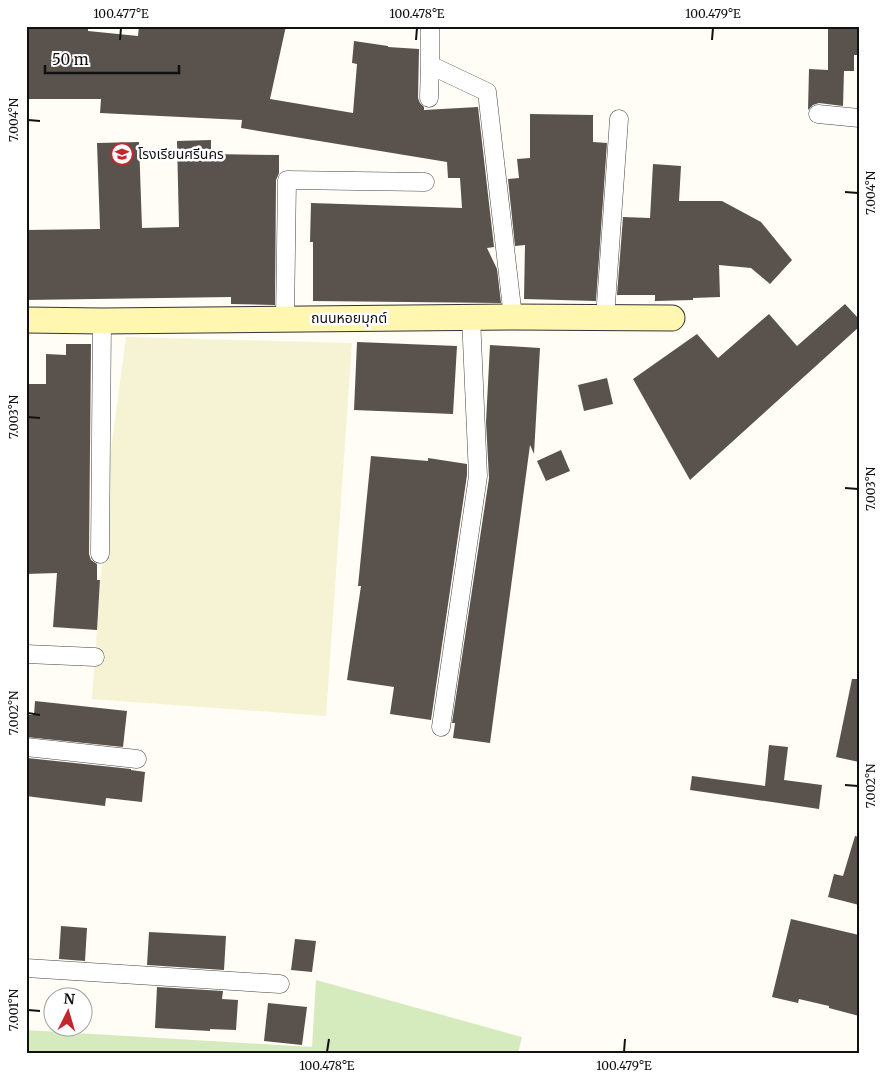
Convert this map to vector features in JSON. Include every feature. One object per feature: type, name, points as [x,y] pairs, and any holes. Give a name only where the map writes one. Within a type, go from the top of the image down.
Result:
[{"type":"street","points":[[429,98],[430,26]]},
{"type":"street","points":[[430,65],[487,92],[513,317]]},
{"type":"street","points":[[818,114],[859,118]]},
{"type":"street","points":[[605,318],[619,119]]},
{"type":"street","points":[[285,319],[287,180],[425,182]]},
{"type":"street","points":[[441,727],[478,476],[471,317]]},
{"type":"street","name":"ถนนหอยมุกต์","points":[[26,320],[102,321],[471,317],[672,318]]},
{"type":"street","points":[[100,554],[102,321]]},
{"type":"street","points":[[26,654],[95,657]]},
{"type":"street","points":[[26,747],[137,759]]},
{"type":"street","points":[[26,968],[280,984]]},
{"type":"shaded area","points":[[126,337],[352,343],[326,716],[92,699],[109,465]]},
{"type":"green space","points":[[316,980],[522,1037],[518,1053],[26,1053],[26,1030],[42,1031],[42,1036],[92,1036],[92,1034],[312,1047]]},
{"type":"building","points":[[26,26],[88,26],[88,31],[138,36],[139,26],[286,26],[270,99],[353,113],[357,64],[352,63],[354,41],[388,47],[419,49],[418,98],[424,110],[478,107],[494,247],[487,248],[497,269],[501,303],[313,301],[313,242],[310,242],[311,203],[462,208],[460,178],[448,178],[447,162],[241,128],[242,120],[100,113],[101,99],[26,99]]},
{"type":"building","points":[[828,26],[854,26],[854,29],[859,29],[859,55],[854,55],[854,71],[844,71],[843,106],[819,103],[813,105],[808,110],[809,69],[828,70]]},
{"type":"building","points":[[530,114],[593,115],[593,142],[607,143],[596,301],[524,299],[525,245],[515,246],[508,179],[519,178],[517,159],[530,158]]},
{"type":"building","points":[[211,140],[211,154],[279,155],[279,173],[276,180],[275,305],[231,304],[231,297],[26,300],[26,230],[100,229],[97,143],[139,142],[142,228],[179,227],[177,141]]},
{"type":"building","points":[[653,164],[681,166],[679,201],[722,201],[761,222],[792,260],[770,284],[751,268],[719,265],[720,297],[655,301],[655,295],[617,295],[623,217],[650,218]]},
{"type":"building","points":[[845,304],[859,319],[859,327],[690,480],[633,379],[697,334],[718,358],[769,314],[797,346]]},
{"type":"building","points":[[357,342],[457,346],[453,414],[354,410]]},
{"type":"building","points":[[66,344],[91,344],[89,554],[91,560],[97,564],[97,580],[100,580],[97,630],[53,627],[57,573],[26,574],[26,384],[46,384],[46,354],[66,355]]},
{"type":"building","points":[[490,345],[540,348],[534,454],[530,445],[490,743],[453,738],[455,723],[452,723],[489,478],[486,422]]},
{"type":"building","points":[[607,378],[613,404],[584,411],[578,385]]},
{"type":"building","points":[[561,450],[570,471],[546,481],[537,461]]},
{"type":"building","points":[[371,456],[428,461],[428,458],[467,464],[467,475],[431,720],[390,714],[394,687],[347,680],[361,586],[358,586]]},
{"type":"building","points":[[852,679],[859,679],[859,762],[836,757]]},
{"type":"building","points":[[35,701],[127,711],[123,747],[26,737],[26,715],[34,715]]},
{"type":"building","points":[[769,745],[788,747],[784,780],[822,785],[819,809],[690,790],[692,776],[765,786]]},
{"type":"building","points":[[27,758],[145,772],[142,802],[106,798],[105,806],[26,796]]},
{"type":"building","points":[[855,836],[859,837],[859,905],[828,897],[834,874],[843,876]]},
{"type":"building","points":[[791,919],[859,935],[859,1016],[799,999],[798,1003],[772,997]]},
{"type":"building","points":[[61,926],[87,928],[85,961],[59,959]]},
{"type":"building","points":[[149,932],[226,936],[224,970],[147,965]]},
{"type":"building","points":[[295,939],[316,941],[312,972],[291,970]]},
{"type":"building","points":[[157,987],[223,991],[222,999],[238,1000],[236,1030],[210,1029],[210,1031],[155,1028]]},
{"type":"building","points":[[268,1003],[307,1007],[302,1045],[264,1041]]},
{"type":"place","name":"โรงเรียนศรีนคร","points":[[122,154]]}]
